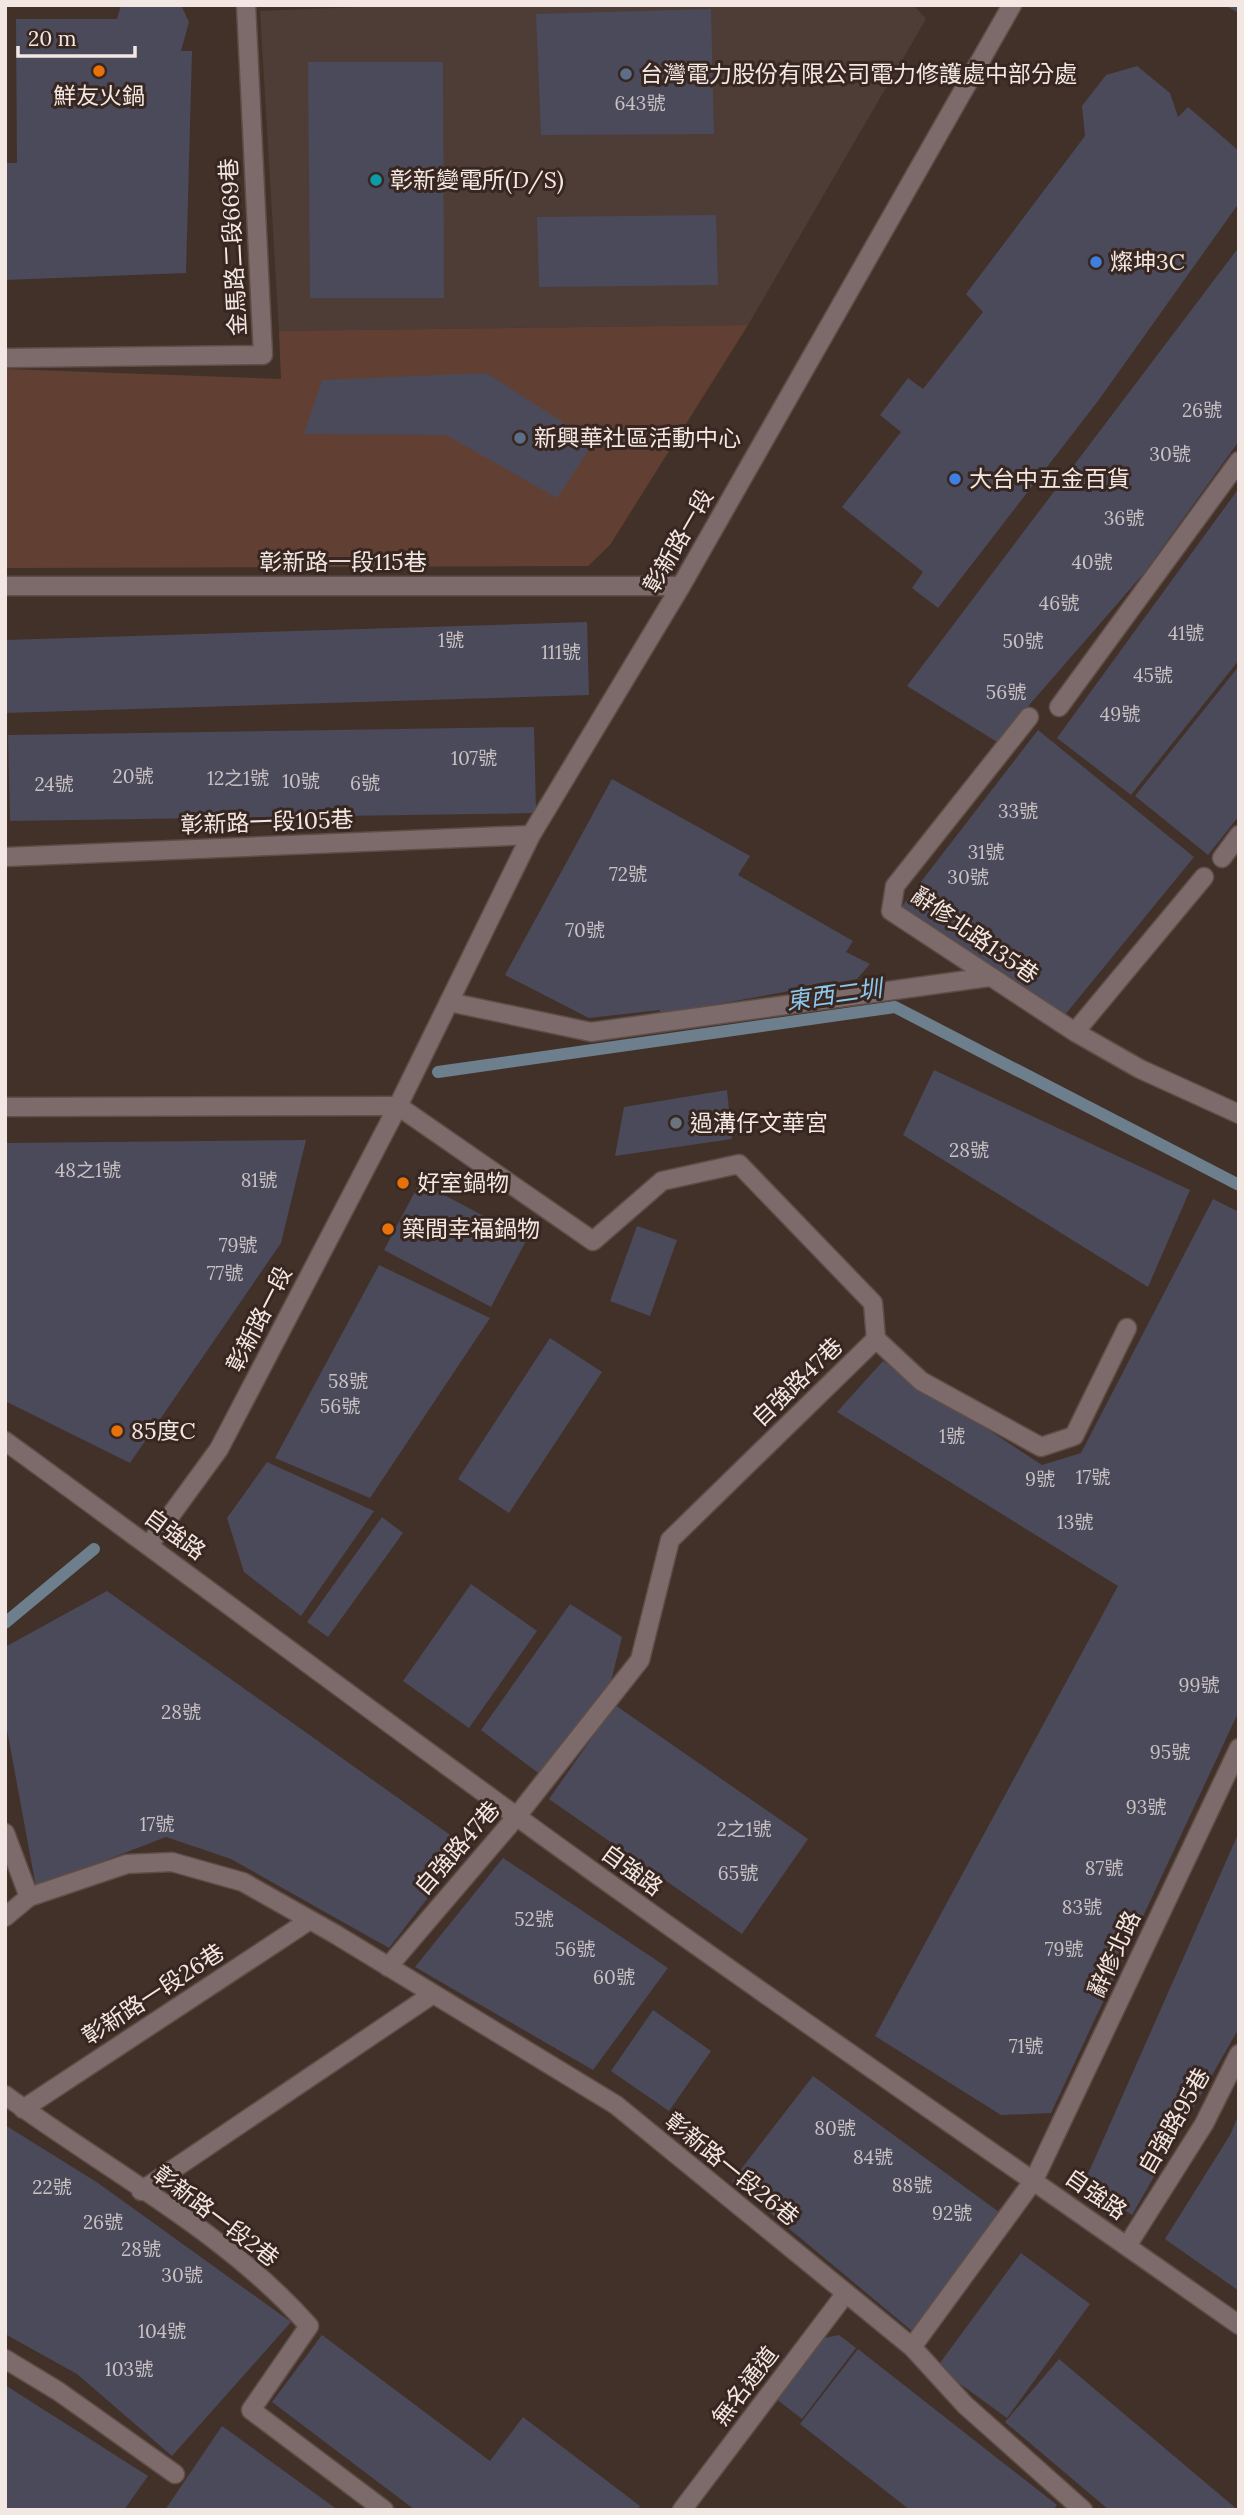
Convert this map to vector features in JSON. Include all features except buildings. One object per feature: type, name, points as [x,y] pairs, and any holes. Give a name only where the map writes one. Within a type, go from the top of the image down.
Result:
[{"type":"street","name":"金馬路二段669巷","points":[[5,358],[263,355],[246,5]]},
{"type":"street","name":"彰新路一段","points":[[149,1545],[219,1449],[398,1106],[531,835],[681,586],[1012,5]]},
{"type":"street","points":[[1059,707],[1239,461]]},
{"type":"street","name":"彰新路一段115巷","points":[[5,586],[681,586]]},
{"type":"street","name":"辭修北路135巷","points":[[1029,717],[895,886],[891,911],[989,978],[1075,1032],[1140,1069],[1239,1114]]},
{"type":"street","name":"彰新路一段105巷","points":[[5,857],[531,835]]},
{"type":"street","points":[[1222,858],[1239,835]]},
{"type":"street","points":[[1075,1032],[1204,877]]},
{"type":"street","points":[[449,1002],[591,1032],[989,978]]},
{"type":"street","points":[[5,1107],[398,1106]]},
{"type":"street","name":"自強路47巷","points":[[388,1966],[517,1816],[640,1661],[670,1540],[876,1339],[873,1303],[739,1164],[662,1181],[593,1241],[398,1106]]},
{"type":"street","points":[[876,1339],[921,1381],[1041,1447],[1074,1436],[1127,1328]]},
{"type":"street","name":"自強路","points":[[5,1441],[517,1816],[953,2128],[1034,2180],[1239,2325]]},
{"type":"street","name":"辭修北路","points":[[912,2347],[1034,2180],[1239,1748]]},
{"type":"street","points":[[5,1833],[29,1897],[5,1917]]},
{"type":"street","name":"彰新路一段26巷","points":[[29,1897],[127,1864],[172,1861],[243,1882],[310,1920],[616,2105],[912,2347],[965,2405],[1083,2510]]},
{"type":"street","name":"彰新路一段26巷","points":[[23,2109],[310,1920]]},
{"type":"street","points":[[141,2190],[433,1994]]},
{"type":"street","name":"自強路95巷","points":[[1127,2246],[1204,2124],[1239,2054]]},
{"type":"street","name":"彰新路一段2巷","points":[[5,2095],[219,2243],[288,2303],[309,2326],[251,2410],[384,2510]]},
{"type":"street","name":"無名通道","points":[[682,2510],[846,2293]]},
{"type":"street","points":[[5,2359],[58,2390],[175,2474]]},
{"type":"shaded area","points":[[409,5],[913,5],[926,19],[748,325],[279,331],[260,11]]},
{"type":"shaded area","points":[[748,325],[610,545],[588,566],[5,568],[5,369],[281,379],[279,331]]},
{"type":"waterway","name":"東西二圳","points":[[438,1072],[895,1007],[1239,1185]]},
{"type":"waterway","points":[[5,1623],[94,1549]]},
{"type":"place","name":"鮮友火鍋","points":[[99,71]]},
{"type":"place","name":"台灣電力股份有限公司電力修護處中部分處","points":[[626,74]]},
{"type":"place","name":"彰新變電所(D/S)","points":[[376,180]]},
{"type":"place","name":"燦坤3C","points":[[1096,262]]},
{"type":"place","name":"新興華社區活動中心","points":[[520,438]]},
{"type":"place","name":"大台中五金百貨","points":[[955,479]]},
{"type":"place","name":"過溝仔文華宮","points":[[676,1123]]},
{"type":"place","name":"好室鍋物","points":[[403,1183]]},
{"type":"place","name":"築間幸福鍋物","points":[[388,1229]]},
{"type":"place","name":"85度C","points":[[117,1431]]}]
